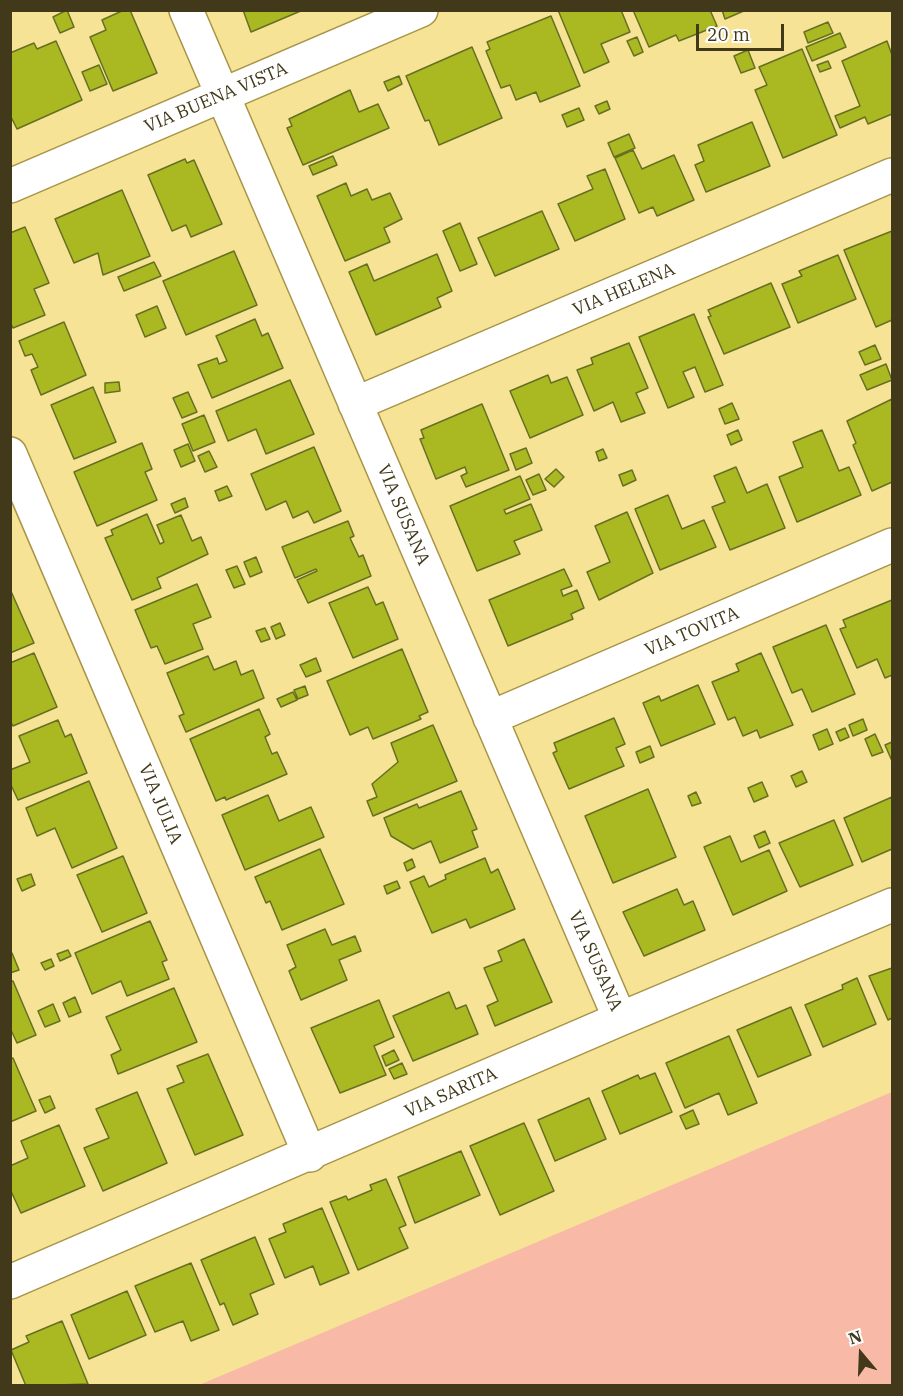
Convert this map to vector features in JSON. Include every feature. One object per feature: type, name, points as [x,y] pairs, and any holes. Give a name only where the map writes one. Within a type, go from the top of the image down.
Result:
[{"type":"street","name":"VIA SUSANA","points":[[186,10],[620,1019]]},
{"type":"street","name":"VIA BUENA VISTA","points":[[10,186],[421,10]]},
{"type":"street","name":"VIA HELENA","points":[[355,404],[892,175]]},
{"type":"street","name":"VIA JULIA","points":[[10,454],[310,1155]]},
{"type":"street","name":"VIA TOVITA","points":[[490,718],[892,545]]},
{"type":"street","name":"VIA SARITA","points":[[10,1282],[310,1155],[620,1019],[892,905]]},
{"type":"shaded area","points":[[892,1092],[892,1385],[199,1385]]},
{"type":"building","points":[[67,10],[74,27],[60,33],[53,17]]},
{"type":"building","points":[[124,10],[130,10],[157,73],[113,91],[90,37],[106,30],[102,20]]},
{"type":"building","points":[[243,10],[303,10],[251,32]]},
{"type":"building","points":[[558,10],[621,10],[630,32],[601,44],[609,62],[584,73]]},
{"type":"building","points":[[633,10],[710,10],[717,26],[679,41],[676,35],[649,47]]},
{"type":"building","points":[[722,10],[746,10],[725,19]]},
{"type":"building","points":[[551,16],[580,86],[540,102],[536,92],[516,100],[510,85],[501,88],[486,51],[490,49],[487,42]]},
{"type":"building","points":[[828,22],[833,33],[808,43],[804,32]]},
{"type":"building","points":[[840,33],[846,47],[812,61],[806,47]]},
{"type":"building","points":[[637,37],[643,52],[634,56],[627,41]]},
{"type":"building","points":[[56,41],[82,100],[17,129],[10,115],[10,53],[34,43],[37,49]]},
{"type":"building","points":[[887,41],[892,55],[892,114],[868,124],[865,117],[840,128],[835,116],[860,106],[842,61]]},
{"type":"building","points":[[472,47],[502,118],[439,145],[429,120],[425,121],[406,76]]},
{"type":"building","points":[[802,49],[837,135],[783,158],[755,90],[767,85],[759,67]]},
{"type":"building","points":[[748,50],[755,68],[741,73],[734,56]]},
{"type":"building","points":[[828,61],[831,68],[820,72],[817,65]]},
{"type":"building","points":[[99,65],[107,84],[90,91],[82,72]]},
{"type":"building","points":[[399,76],[402,84],[388,91],[384,82]]},
{"type":"building","points":[[350,90],[359,112],[378,104],[389,128],[303,165],[287,128],[292,126],[289,119]]},
{"type":"building","points":[[607,101],[610,109],[599,114],[595,106]]},
{"type":"building","points":[[579,108],[584,120],[567,127],[562,115]]},
{"type":"building","points":[[752,122],[770,166],[706,192],[695,165],[704,161],[698,145]]},
{"type":"building","points":[[629,134],[635,148],[614,157],[608,143]]},
{"type":"building","points":[[633,150],[642,169],[674,155],[694,200],[657,216],[653,207],[639,213],[615,158]]},
{"type":"building","points":[[333,156],[337,165],[313,175],[309,166]]},
{"type":"building","points":[[185,159],[187,163],[194,160],[222,224],[191,237],[186,225],[172,231],[148,175]]},
{"type":"building","points":[[605,169],[625,219],[575,241],[558,204],[593,189],[587,176]]},
{"type":"building","points":[[346,183],[351,196],[367,189],[372,200],[390,193],[402,219],[384,228],[390,242],[345,261],[317,196]]},
{"type":"building","points":[[122,190],[150,256],[103,275],[98,253],[74,263],[55,219]]},
{"type":"building","points":[[542,211],[559,249],[495,276],[478,238]]},
{"type":"building","points":[[460,223],[477,264],[460,271],[443,231]]},
{"type":"building","points":[[25,227],[49,283],[34,289],[45,315],[13,328],[10,322],[10,233]]},
{"type":"building","points":[[892,231],[892,320],[876,327],[844,250]]},
{"type":"building","points":[[234,251],[257,305],[186,335],[163,281]]},
{"type":"building","points":[[437,254],[452,291],[437,298],[441,307],[376,335],[349,272],[367,264],[374,281]]},
{"type":"building","points":[[838,255],[856,299],[798,323],[782,284],[802,276],[799,271]]},
{"type":"building","points":[[154,262],[161,276],[124,291],[118,277]]},
{"type":"building","points":[[771,283],[790,327],[724,354],[708,317],[711,316],[708,310]]},
{"type":"building","points":[[157,306],[166,328],[145,337],[136,315]]},
{"type":"building","points":[[694,314],[723,385],[705,392],[695,367],[683,372],[694,397],[668,408],[639,337]]},
{"type":"building","points":[[255,319],[262,336],[268,333],[283,368],[212,398],[198,365],[217,358],[219,364],[227,361],[216,336]]},
{"type":"building","points":[[64,322],[86,375],[41,395],[31,370],[38,367],[32,354],[25,356],[19,341]]},
{"type":"building","points":[[629,343],[648,388],[636,393],[645,413],[621,422],[613,402],[594,411],[577,370],[593,364],[591,358]]},
{"type":"building","points":[[875,345],[881,359],[865,365],[859,352]]},
{"type":"building","points":[[886,364],[892,380],[867,390],[860,375]]},
{"type":"building","points":[[548,375],[551,383],[567,377],[583,415],[530,438],[510,391]]},
{"type":"building","points":[[290,380],[314,434],[266,454],[256,429],[228,441],[216,411]]},
{"type":"building","points":[[119,382],[120,391],[105,393],[105,383]]},
{"type":"building","points":[[93,387],[116,442],[74,459],[51,405]]},
{"type":"building","points":[[188,392],[197,412],[182,418],[173,398]]},
{"type":"building","points":[[892,399],[892,482],[872,491],[853,445],[856,443],[847,421]]},
{"type":"building","points":[[732,403],[739,419],[725,424],[719,409]]},
{"type":"building","points":[[482,404],[509,470],[466,487],[461,476],[467,473],[465,467],[436,479],[420,439],[424,438],[421,430]]},
{"type":"building","points":[[204,415],[215,442],[193,451],[182,424]]},
{"type":"building","points":[[738,430],[742,440],[731,445],[727,435]]},
{"type":"building","points":[[822,430],[839,471],[849,467],[861,495],[797,522],[779,477],[803,467],[793,442]]},
{"type":"building","points":[[142,443],[152,469],[145,472],[157,500],[97,526],[74,472]]},
{"type":"building","points":[[188,444],[195,461],[181,467],[174,450]]},
{"type":"building","points":[[314,447],[341,511],[314,523],[308,511],[293,518],[286,501],[266,510],[251,474]]},
{"type":"building","points":[[526,448],[532,463],[516,470],[510,454]]},
{"type":"building","points":[[603,449],[607,458],[599,461],[596,452]]},
{"type":"building","points":[[209,451],[217,467],[205,472],[198,456]]},
{"type":"building","points":[[736,467],[747,493],[767,484],[785,528],[730,550],[712,507],[725,502],[714,476]]},
{"type":"building","points":[[556,469],[564,477],[554,487],[545,479]]},
{"type":"building","points":[[632,470],[636,480],[623,486],[619,475]]},
{"type":"building","points":[[539,474],[546,490],[533,495],[526,480]]},
{"type":"building","points":[[520,476],[530,499],[504,510],[506,514],[531,504],[542,530],[514,541],[520,554],[477,571],[450,506]]},
{"type":"building","points":[[227,486],[232,496],[219,501],[215,491]]},
{"type":"building","points":[[668,495],[682,529],[704,520],[716,547],[660,570],[635,509]]},
{"type":"building","points":[[185,498],[188,507],[175,513],[171,504]]},
{"type":"building","points":[[627,512],[653,573],[599,600],[587,572],[610,562],[595,526]]},
{"type":"building","points":[[147,514],[160,544],[164,542],[157,525],[181,515],[192,541],[201,537],[208,554],[157,578],[161,588],[132,600],[105,538],[113,535],[111,530]]},
{"type":"building","points":[[348,521],[354,536],[350,538],[359,557],[363,555],[371,576],[308,603],[297,580],[317,571],[316,569],[295,578],[282,547]]},
{"type":"building","points":[[256,557],[262,572],[250,577],[244,562]]},
{"type":"building","points":[[237,566],[245,584],[234,588],[226,570]]},
{"type":"building","points":[[564,569],[572,586],[561,590],[563,596],[577,590],[584,608],[571,614],[573,619],[508,646],[489,600]]},
{"type":"building","points":[[197,584],[211,617],[193,624],[203,649],[165,664],[157,646],[151,648],[135,610]]},
{"type":"building","points":[[368,587],[376,605],[383,602],[398,639],[353,658],[329,603]]},
{"type":"building","points":[[10,589],[34,643],[10,653]]},
{"type":"building","points":[[892,600],[892,675],[885,678],[877,659],[857,668],[840,629],[846,627],[843,620]]},
{"type":"building","points":[[280,623],[285,635],[276,639],[271,627]]},
{"type":"building","points":[[826,625],[855,694],[812,712],[802,689],[792,693],[773,647]]},
{"type":"building","points":[[265,628],[270,639],[261,642],[256,631]]},
{"type":"building","points":[[402,649],[428,712],[419,716],[421,719],[373,739],[368,727],[350,735],[327,681]]},
{"type":"building","points":[[34,653],[57,707],[13,726],[10,720],[10,663]]},
{"type":"building","points":[[761,653],[793,725],[760,738],[757,730],[743,736],[735,717],[728,720],[712,682],[739,671],[736,664]]},
{"type":"building","points":[[208,656],[214,670],[236,661],[241,675],[253,670],[264,698],[186,732],[179,716],[184,714],[167,673]]},
{"type":"building","points":[[316,658],[321,671],[306,677],[300,665]]},
{"type":"building","points":[[698,685],[715,724],[661,746],[643,703],[659,696],[661,701]]},
{"type":"building","points":[[305,686],[308,695],[298,699],[294,690]]},
{"type":"building","points":[[293,692],[297,700],[281,707],[277,699]]},
{"type":"building","points":[[259,709],[270,734],[265,737],[272,754],[277,752],[287,774],[226,800],[225,797],[216,801],[190,739]]},
{"type":"building","points":[[614,718],[625,744],[616,748],[624,766],[569,789],[553,753],[557,751],[554,743]]},
{"type":"building","points":[[863,719],[867,730],[853,736],[849,725]]},
{"type":"building","points":[[58,720],[65,737],[71,734],[87,773],[18,800],[10,783],[10,770],[30,762],[19,736]]},
{"type":"building","points":[[433,725],[457,781],[373,816],[367,801],[377,797],[372,784],[398,762],[391,743]]},
{"type":"building","points":[[845,728],[849,737],[840,741],[836,732]]},
{"type":"building","points":[[827,729],[833,744],[819,750],[813,735]]},
{"type":"building","points":[[875,734],[883,752],[872,756],[865,739]]},
{"type":"building","points":[[892,742],[892,761],[885,745]]},
{"type":"building","points":[[650,746],[654,757],[640,763],[636,752]]},
{"type":"building","points":[[802,771],[807,782],[796,787],[791,776]]},
{"type":"building","points":[[89,781],[117,848],[72,868],[55,828],[37,836],[26,808]]},
{"type":"building","points":[[762,782],[768,796],[754,802],[748,788]]},
{"type":"building","points":[[648,789],[676,857],[613,883],[585,816]]},
{"type":"building","points":[[461,791],[477,829],[472,831],[478,847],[440,863],[431,841],[413,849],[391,836],[384,818],[417,804],[419,808]]},
{"type":"building","points":[[696,792],[701,803],[692,806],[688,796]]},
{"type":"building","points":[[268,795],[279,821],[311,807],[324,837],[245,870],[222,815]]},
{"type":"building","points":[[892,797],[892,849],[862,862],[844,818]]},
{"type":"building","points":[[834,820],[853,865],[800,887],[779,843]]},
{"type":"building","points":[[765,831],[770,843],[759,848],[754,836]]},
{"type":"building","points":[[730,836],[741,862],[769,850],[787,891],[733,915],[704,847]]},
{"type":"building","points":[[320,849],[344,904],[282,930],[270,901],[266,903],[255,877]]},
{"type":"building","points":[[123,856],[147,913],[102,932],[77,875]]},
{"type":"building","points":[[485,858],[491,873],[498,869],[515,909],[470,928],[466,919],[432,933],[410,882],[424,876],[429,887],[446,879],[445,875]]},
{"type":"building","points":[[412,859],[415,867],[407,871],[404,863]]},
{"type":"building","points":[[31,874],[35,885],[22,891],[17,879]]},
{"type":"building","points":[[397,881],[400,888],[387,894],[384,886]]},
{"type":"building","points":[[677,889],[684,905],[693,901],[705,930],[644,956],[623,912]]},
{"type":"building","points":[[150,921],[167,960],[162,962],[169,979],[127,996],[121,981],[92,994],[75,953]]},
{"type":"building","points":[[325,929],[332,945],[355,936],[361,951],[339,960],[347,980],[301,1000],[289,971],[296,967],[287,945]]},
{"type":"building","points":[[524,939],[552,1002],[495,1026],[487,1006],[498,1001],[484,968],[502,961],[498,951]]},
{"type":"building","points":[[68,950],[71,956],[60,961],[57,954]]},
{"type":"building","points":[[12,953],[19,970],[10,973],[10,954]]},
{"type":"building","points":[[51,959],[54,966],[45,970],[41,963]]},
{"type":"building","points":[[892,968],[892,1018],[888,1020],[869,976]]},
{"type":"building","points":[[857,978],[876,1024],[823,1047],[805,1005],[843,989],[842,985]]},
{"type":"building","points":[[13,981],[36,1035],[17,1043],[10,1028],[10,982]]},
{"type":"building","points":[[174,988],[197,1042],[118,1074],[111,1055],[121,1050],[106,1017]]},
{"type":"building","points":[[449,992],[456,1009],[466,1005],[478,1034],[413,1061],[393,1016]]},
{"type":"building","points":[[75,997],[81,1012],[69,1017],[63,1003]]},
{"type":"building","points":[[379,1000],[394,1037],[374,1046],[386,1075],[340,1093],[311,1028]]},
{"type":"building","points":[[53,1004],[60,1021],[45,1027],[38,1011]]},
{"type":"building","points":[[791,1007],[811,1055],[758,1077],[737,1030]]},
{"type":"building","points":[[729,1036],[757,1103],[728,1115],[719,1093],[685,1108],[666,1063]]},
{"type":"building","points":[[394,1050],[399,1060],[386,1066],[382,1056]]},
{"type":"building","points":[[208,1054],[243,1135],[195,1155],[167,1089],[184,1082],[177,1066]]},
{"type":"building","points":[[13,1058],[36,1111],[10,1122],[10,1059]]},
{"type":"building","points":[[402,1063],[407,1074],[394,1079],[389,1069]]},
{"type":"building","points":[[655,1073],[672,1112],[620,1134],[602,1091],[638,1075],[640,1079]]},
{"type":"building","points":[[137,1092],[167,1163],[103,1191],[84,1148],[109,1138],[96,1109]]},
{"type":"building","points":[[50,1096],[55,1108],[45,1113],[39,1100]]},
{"type":"building","points":[[589,1098],[606,1139],[555,1161],[538,1120]]},
{"type":"building","points":[[693,1110],[699,1124],[686,1129],[680,1116]]},
{"type":"building","points":[[524,1123],[554,1191],[500,1215],[470,1146]]},
{"type":"building","points":[[59,1125],[85,1186],[21,1213],[10,1189],[10,1166],[28,1158],[21,1141]]},
{"type":"building","points":[[461,1151],[480,1195],[415,1223],[398,1177]]},
{"type":"building","points":[[386,1179],[406,1225],[399,1228],[408,1248],[358,1270],[330,1202],[346,1196],[348,1200],[372,1190],[370,1185]]},
{"type":"building","points":[[322,1208],[349,1273],[320,1285],[313,1266],[285,1278],[269,1239],[286,1232],[283,1224]]},
{"type":"building","points":[[255,1237],[274,1284],[250,1294],[258,1314],[233,1325],[224,1303],[220,1305],[201,1260]]},
{"type":"building","points":[[191,1263],[219,1330],[191,1341],[183,1321],[155,1332],[135,1286]]},
{"type":"building","points":[[127,1291],[146,1335],[89,1359],[71,1315]]},
{"type":"building","points":[[62,1321],[88,1384],[26,1386],[11,1350],[29,1342],[26,1336]]}]
